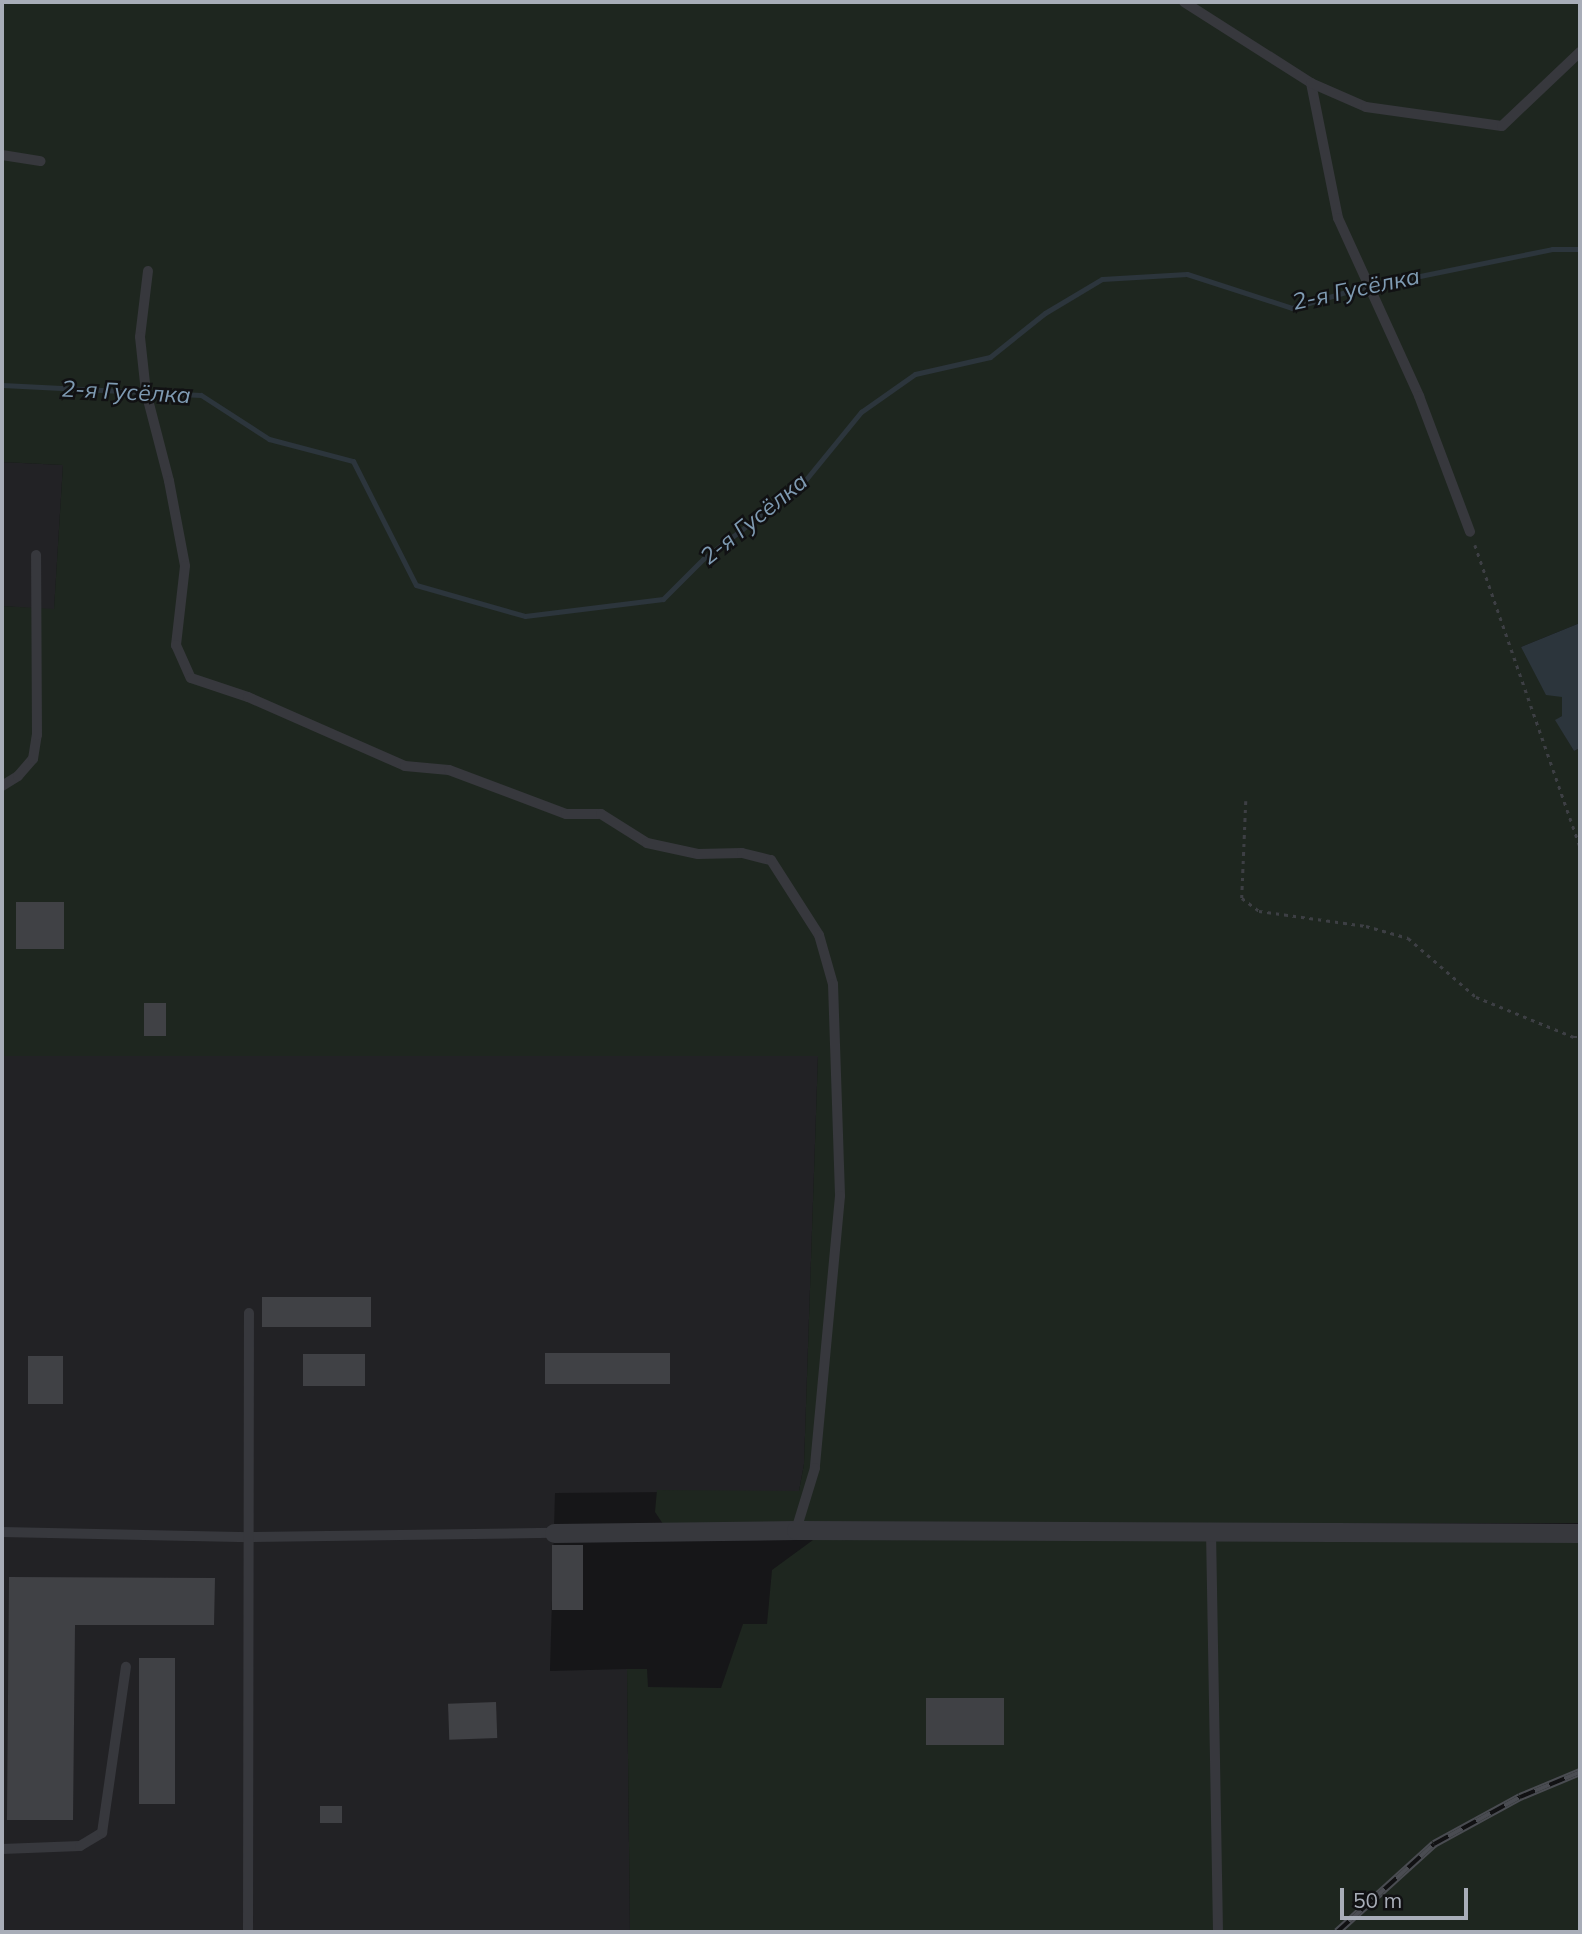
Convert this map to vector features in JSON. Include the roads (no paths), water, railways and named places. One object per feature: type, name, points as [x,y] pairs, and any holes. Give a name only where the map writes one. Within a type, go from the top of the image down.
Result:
[{"type":"street","points":[[554,1533],[796,1530],[1580,1534]]},
{"type":"lane","points":[[1184,2],[1311,83],[1366,107],[1502,126],[1580,52]]},
{"type":"lane","points":[[1311,83],[1338,218],[1419,396],[1470,532]]},
{"type":"lane","points":[[2,155],[41,161]]},
{"type":"lane","points":[[148,271],[140,337],[146,392],[169,481],[185,566],[176,645],[191,678],[248,697],[405,766],[449,770],[566,814],[601,814],[647,844],[698,854],[742,853],[771,860],[819,935],[833,984],[840,1196],[815,1468],[796,1530]]},
{"type":"lane","points":[[2,786],[18,776],[33,760],[37,709],[36,555]]},
{"type":"lane","points":[[248,1932],[251,1537],[249,1313]]},
{"type":"lane","points":[[1211,1531],[1218,1932]]},
{"type":"lane","points":[[2,1532],[251,1537],[554,1533]]},
{"type":"lane","points":[[2,1849],[80,1846],[103,1833],[126,1667]]},
{"type":"waterway","name":"2-я Гусёлка","points":[[2,385],[201,395],[269,439],[353,461],[416,585],[525,616],[663,599],[703,559],[803,483],[861,412],[915,374],[990,357],[1045,313],[1102,279],[1187,274],[1292,308],[1356,289],[1552,249],[1580,249]]},
{"type":"railway","points":[[1337,1932],[1434,1844],[1520,1797],[1580,1772]]}]
